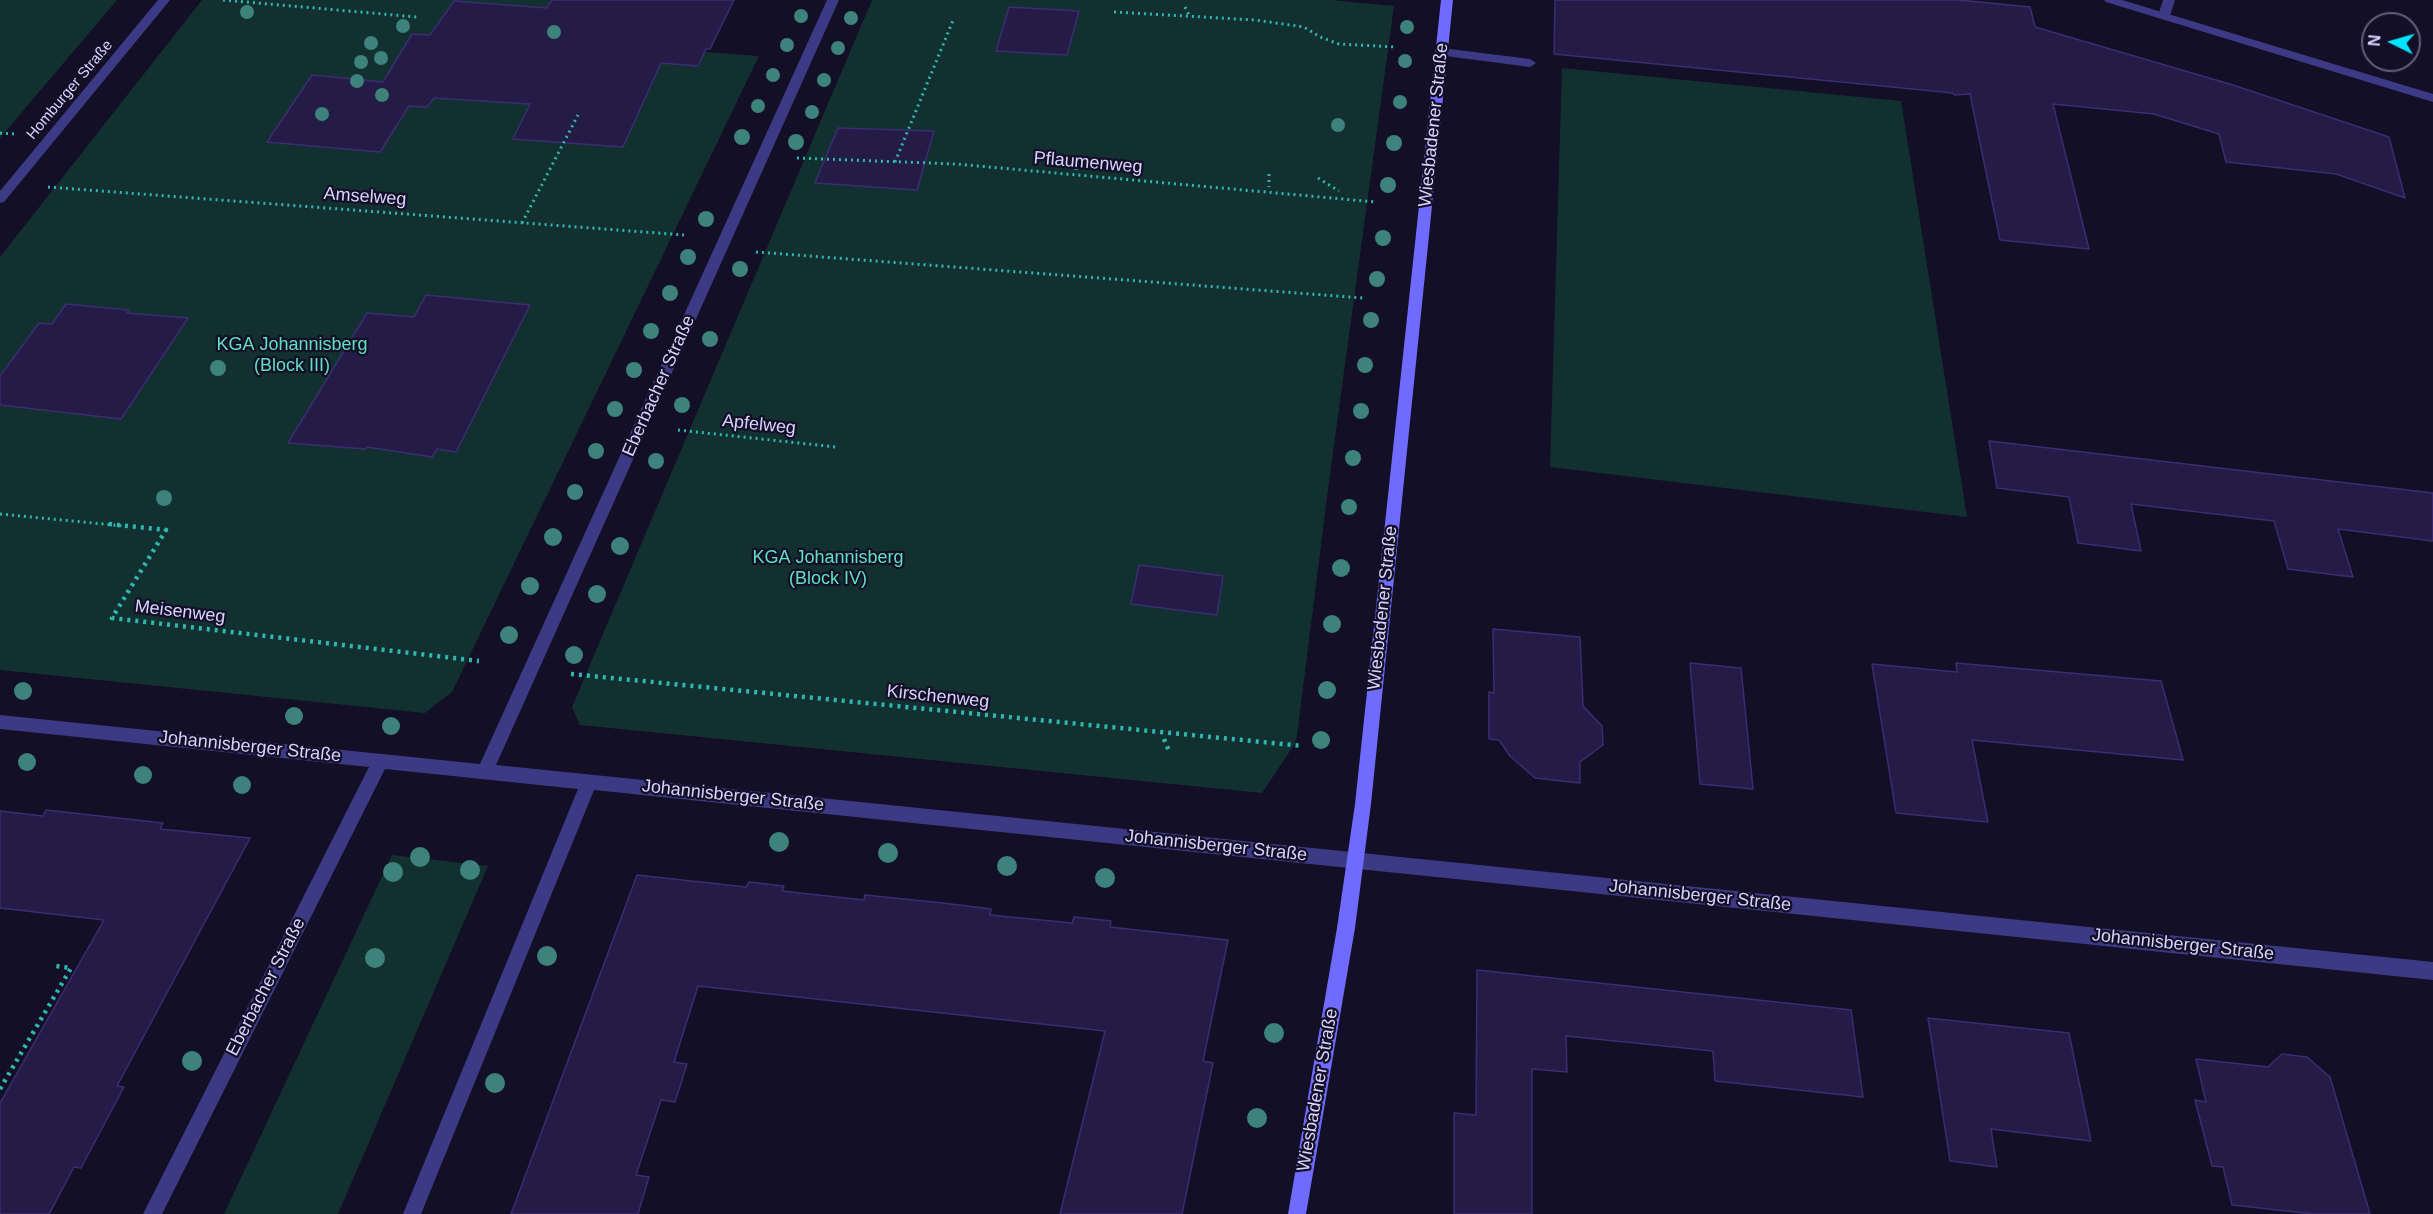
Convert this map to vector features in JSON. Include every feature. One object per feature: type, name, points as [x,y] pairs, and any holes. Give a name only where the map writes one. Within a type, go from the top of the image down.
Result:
[{"type":"street","name":"Homburger Straße","points":[[0,198],[164,0]]},
{"type":"street","name":"Eberbacher Straße","points":[[485,771],[833,0]]},
{"type":"street","name":"Wiesbadener Straße","points":[[1298,1214],[1346,928],[1363,804],[1447,0]]},
{"type":"street","points":[[2110,0],[2433,98]]},
{"type":"street","points":[[2164,16],[2169,0]]},
{"type":"street","points":[[1442,52],[1530,63]]},
{"type":"street","name":"Johannisberger Straße","points":[[0,722],[2433,971]]},
{"type":"street","name":"Eberbacher Straße","points":[[152,1214],[381,760]]},
{"type":"street","points":[[412,1214],[589,782]]},
{"type":"path","points":[[223,0],[417,16]]},
{"type":"path","points":[[1185,7],[1190,16]]},
{"type":"path","points":[[1114,12],[1255,20],[1304,27],[1320,37],[1340,44],[1396,47]]},
{"type":"path","points":[[895,162],[954,18]]},
{"type":"path","points":[[522,223],[578,115]]},
{"type":"path","points":[[0,133],[16,135]]},
{"type":"path","name":"Pflaumenweg","points":[[797,158],[956,164],[1376,202]]},
{"type":"path","points":[[1076,170],[1077,164]]},
{"type":"path","points":[[1269,174],[1269,187]]},
{"type":"path","points":[[1318,178],[1340,191]]},
{"type":"path","name":"Amselweg","points":[[45,186],[684,235]]},
{"type":"path","points":[[756,252],[1363,298]]},
{"type":"path","name":"Apfelweg","points":[[678,430],[836,447]]},
{"type":"path","name":"Meisenweg","points":[[0,514],[166,530],[112,618],[479,661]]},
{"type":"path","name":"Kirschenweg","points":[[571,674],[1303,746]]},
{"type":"path","points":[[1164,739],[1169,751]]},
{"type":"path","points":[[0,1089],[71,968],[56,966]]},
{"type":"green space","points":[[0,0],[117,0],[0,138]]},
{"type":"green space","name":"KGA Johannisberg (Block III)","points":[[202,0],[551,0],[528,39],[759,56],[452,692],[425,713],[0,670],[0,257]]},
{"type":"green space","name":"KGA Johannisberg (Block IV)","points":[[872,0],[1331,0],[1394,6],[1328,489],[1297,736],[1294,745],[1262,793],[580,725],[572,707]]},
{"type":"green space","points":[[1562,68],[1901,101],[1967,517],[1550,467]]},
{"type":"green space","points":[[392,855],[488,866],[338,1214],[224,1214]]},
{"type":"building","points":[[552,0],[734,0],[710,49],[706,49],[698,66],[661,63],[623,147],[513,139],[530,104],[434,98],[427,107],[409,106],[380,152],[267,142],[312,75],[383,82],[412,34],[430,35],[454,1],[547,8]]},
{"type":"building","points":[[1555,0],[1959,0],[2030,7],[2035,27],[2233,85],[2389,137],[2405,198],[2336,174],[2226,162],[2219,134],[2154,114],[2053,104],[2089,249],[2000,240],[1970,94],[1954,95],[1953,93],[1554,54]]},
{"type":"building","points":[[1009,7],[1079,11],[1067,55],[996,51]]},
{"type":"building","points":[[838,128],[934,131],[917,190],[815,183]]},
{"type":"building","points":[[426,295],[530,305],[456,452],[437,449],[432,457],[367,447],[366,449],[288,443],[367,313],[414,317]]},
{"type":"building","points":[[66,304],[129,310],[127,313],[188,318],[121,419],[0,405],[0,376],[39,323],[52,324]]},
{"type":"building","points":[[1989,441],[2433,493],[2433,541],[2338,529],[2353,577],[2288,569],[2274,521],[2131,504],[2141,551],[2078,543],[2069,497],[1997,488]]},
{"type":"building","points":[[1139,565],[1223,576],[1217,615],[1131,604]]},
{"type":"building","points":[[1493,629],[1580,637],[1583,706],[1602,726],[1603,745],[1580,762],[1580,783],[1535,778],[1510,756],[1499,740],[1489,739],[1489,692],[1494,693]]},
{"type":"building","points":[[1690,663],[1741,668],[1753,789],[1700,784]]},
{"type":"building","points":[[1956,663],[2161,681],[2183,760],[1972,740],[1988,822],[1896,813],[1872,664],[1957,672]]},
{"type":"building","points":[[46,810],[163,823],[160,829],[250,838],[117,1086],[124,1087],[81,1168],[74,1167],[49,1214],[0,1214],[0,1103],[104,920],[0,908],[0,811],[43,816]]},
{"type":"building","points":[[637,875],[746,887],[749,882],[784,886],[782,891],[864,900],[865,895],[943,903],[991,909],[990,915],[1072,923],[1074,917],[1111,921],[1110,927],[1228,940],[1203,1061],[1213,1063],[1182,1214],[1060,1214],[1105,1031],[698,986],[674,1062],[687,1064],[675,1102],[661,1100],[636,1175],[649,1177],[638,1214],[511,1214]]},
{"type":"building","points":[[1477,970],[1851,1010],[1863,1097],[1715,1081],[1713,1051],[1566,1036],[1567,1072],[1532,1069],[1532,1214],[1454,1214],[1454,1113],[1476,1115]]},
{"type":"building","points":[[1928,1018],[2069,1033],[2091,1141],[1991,1129],[1997,1167],[1950,1161]]},
{"type":"building","points":[[2282,1054],[2307,1057],[2330,1077],[2370,1214],[2314,1214],[2232,1205],[2223,1167],[2212,1166],[2195,1100],[2206,1102],[2196,1059],[2268,1067]]}]
